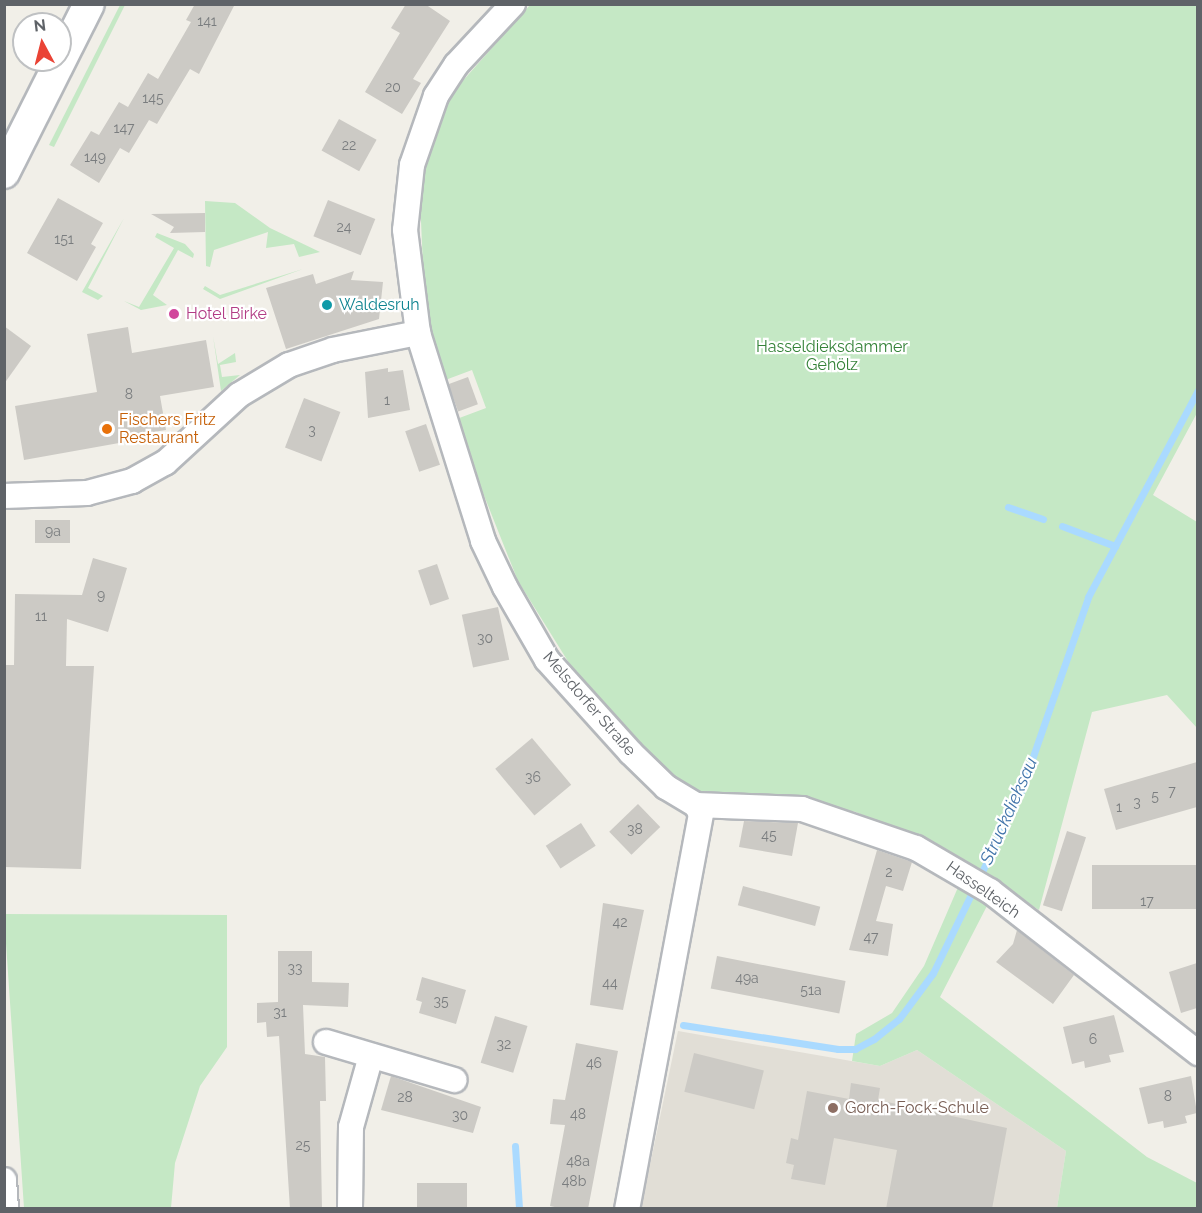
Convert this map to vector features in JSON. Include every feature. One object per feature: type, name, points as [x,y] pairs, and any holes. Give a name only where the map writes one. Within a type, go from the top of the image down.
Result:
[{"type":"street","points":[[4,173],[88,4]]},
{"type":"street","name":"Melsdorfer Straße","points":[[513,4],[446,80],[415,153],[405,230],[418,333],[483,541],[528,629],[547,660],[623,744],[666,787],[696,805]]},
{"type":"street","points":[[4,496],[87,493],[132,481],[165,463],[239,395],[289,365],[312,356],[418,333]]},
{"type":"street","points":[[627,1209],[702,825],[696,805]]},
{"type":"street","name":"Hasselteich","points":[[696,805],[802,809],[868,829],[961,872],[990,891],[1197,1053]]},
{"type":"street","points":[[326,1042],[454,1080]]},
{"type":"street","points":[[350,1209],[351,1127],[371,1056]]},
{"type":"street","points":[[4,1180],[6,1209]]},
{"type":"shaded area","name":"Gorch-Fock-Schule","points":[[678,1031],[880,1066],[917,1050],[1066,1151],[1057,1208],[641,1208]]},
{"type":"green space","points":[[120,5],[125,5],[54,147],[49,145]]},
{"type":"green space","name":"Hasseldieksdammer Gehölz","points":[[530,5],[1197,5],[1197,413],[1153,495],[1197,522],[1197,728],[1167,695],[1092,712],[1039,910],[963,861],[856,812],[778,794],[728,797],[696,792],[635,746],[574,671],[518,581],[454,420],[486,408],[472,370],[440,382],[426,333],[420,199],[432,135],[445,101]]},
{"type":"green space","points":[[205,201],[235,203],[270,228],[320,252],[299,257],[294,244],[266,248],[268,232],[214,250],[210,267],[206,266]]},
{"type":"green space","points":[[124,218],[88,288],[103,296],[98,300],[82,292]]},
{"type":"green space","points":[[157,233],[185,244],[194,254],[193,258],[178,250],[153,295],[167,305],[141,310],[124,301],[139,307],[174,248],[155,237]]},
{"type":"green space","points":[[303,269],[220,299],[203,289],[205,286],[220,295]]},
{"type":"green space","points":[[213,336],[218,364],[235,353],[236,362],[220,365],[222,377],[240,375],[221,391]]},
{"type":"green space","points":[[959,885],[988,904],[940,997],[1147,1157],[1197,1183],[1197,1208],[1057,1208],[1066,1151],[917,1050],[880,1066],[852,1061],[856,1034],[892,1013],[924,966]]},
{"type":"green space","points":[[4,914],[227,915],[227,1047],[200,1086],[175,1163],[171,1208],[24,1208]]},
{"type":"building","points":[[195,4],[235,4],[199,74],[190,69],[157,124],[149,120],[129,153],[120,148],[99,183],[70,165],[91,131],[99,135],[119,102],[128,107],[148,73],[158,79],[191,22],[186,20]]},
{"type":"building","points":[[406,4],[425,4],[450,21],[413,79],[421,83],[402,114],[365,92],[400,33],[391,28]]},
{"type":"building","points":[[339,119],[377,140],[359,171],[322,150]]},
{"type":"building","points":[[58,198],[103,223],[91,244],[96,247],[77,281],[27,253]]},
{"type":"building","points":[[328,200],[375,219],[361,255],[313,236]]},
{"type":"building","points":[[205,213],[205,232],[170,233],[174,227],[151,214]]},
{"type":"building","name":"Waldesruh","points":[[354,271],[351,280],[383,282],[379,319],[286,349],[266,288],[313,274],[316,284]]},
{"type":"building","points":[[4,326],[31,346],[4,384]]},
{"type":"building","points":[[128,327],[132,353],[206,340],[214,387],[160,396],[166,430],[146,433],[147,438],[24,460],[15,406],[97,392],[87,334]]},
{"type":"building","points":[[388,368],[388,372],[403,370],[410,410],[368,418],[365,372]]},
{"type":"building","points":[[468,377],[478,404],[458,411],[448,384]]},
{"type":"building","points":[[304,398],[340,412],[321,461],[285,447]]},
{"type":"building","points":[[426,424],[440,465],[419,472],[405,431]]},
{"type":"building","points":[[35,520],[70,520],[70,543],[35,543]]},
{"type":"building","points":[[93,558],[127,568],[108,632],[67,619],[66,666],[94,666],[81,869],[4,867],[4,665],[14,665],[15,594],[82,595]]},
{"type":"building","points":[[437,564],[449,599],[430,605],[418,571]]},
{"type":"building","points":[[498,607],[509,660],[473,668],[462,615]]},
{"type":"building","points":[[532,738],[571,785],[534,816],[495,769]]},
{"type":"building","points":[[1197,762],[1197,807],[1116,830],[1104,789]]},
{"type":"building","points":[[638,804],[660,827],[631,855],[609,832]]},
{"type":"building","points":[[744,821],[798,823],[792,856],[739,847]]},
{"type":"building","points":[[581,823],[596,846],[560,869],[546,846]]},
{"type":"building","points":[[1067,831],[1086,837],[1062,911],[1043,905]]},
{"type":"building","points":[[877,850],[912,862],[903,891],[886,886],[876,921],[893,924],[888,956],[849,950]]},
{"type":"building","points":[[1092,865],[1197,865],[1197,909],[1092,909]]},
{"type":"building","points":[[743,886],[820,907],[815,926],[738,905]]},
{"type":"building","points":[[603,903],[644,910],[623,1010],[590,1005]]},
{"type":"building","points":[[1017,930],[1074,975],[1053,1004],[996,962],[1013,944]]},
{"type":"building","points":[[278,951],[312,951],[312,982],[349,983],[348,1007],[303,1005],[305,1054],[325,1057],[326,1101],[320,1101],[322,1209],[290,1209],[279,1036],[267,1037],[266,1022],[257,1023],[257,1003],[278,1002]]},
{"type":"building","points":[[717,956],[846,981],[839,1013],[711,988]]},
{"type":"building","points":[[1197,963],[1197,1008],[1181,1013],[1169,972]]},
{"type":"building","points":[[422,977],[466,990],[456,1024],[419,1013],[422,1002],[416,1000]]},
{"type":"building","points":[[1114,1015],[1124,1052],[1109,1055],[1111,1062],[1085,1068],[1084,1061],[1072,1064],[1063,1027]]},
{"type":"building","points":[[495,1016],[528,1026],[513,1073],[481,1063]]},
{"type":"building","points":[[576,1043],[618,1051],[588,1209],[564,1209],[550,1206],[565,1125],[550,1124],[553,1099],[565,1100]]},
{"type":"building","points":[[694,1053],[764,1070],[754,1109],[684,1092]]},
{"type":"building","points":[[391,1076],[481,1107],[473,1133],[381,1110]]},
{"type":"building","points":[[1191,1076],[1197,1113],[1185,1116],[1187,1123],[1164,1128],[1163,1121],[1148,1124],[1139,1088]]},
{"type":"building","points":[[851,1083],[880,1088],[878,1100],[1007,1128],[992,1209],[886,1209],[897,1150],[834,1138],[825,1185],[791,1179],[794,1165],[786,1163],[791,1138],[798,1140],[807,1091],[849,1099]]},
{"type":"building","points":[[417,1183],[467,1183],[467,1208],[417,1208]]},
{"type":"waterway","name":"Struckdieksau","points":[[683,1025],[838,1049],[855,1049],[874,1039],[899,1019],[933,973],[1021,791],[1088,597],[1198,390]]},
{"type":"waterway","points":[[1008,507],[1043,519]]},
{"type":"waterway","points":[[1062,526],[1115,546]]},
{"type":"waterway","name":"Struckdieksau","points":[[515,1146],[519,1208]]},
{"type":"place","name":"Waldesruh","points":[[327,305]]},
{"type":"place","name":"Hotel Birke","points":[[174,314]]},
{"type":"place","name":"Fischers Fritz Restaurant","points":[[107,429]]},
{"type":"place","name":"Gorch-Fock-Schule","points":[[833,1108]]}]
